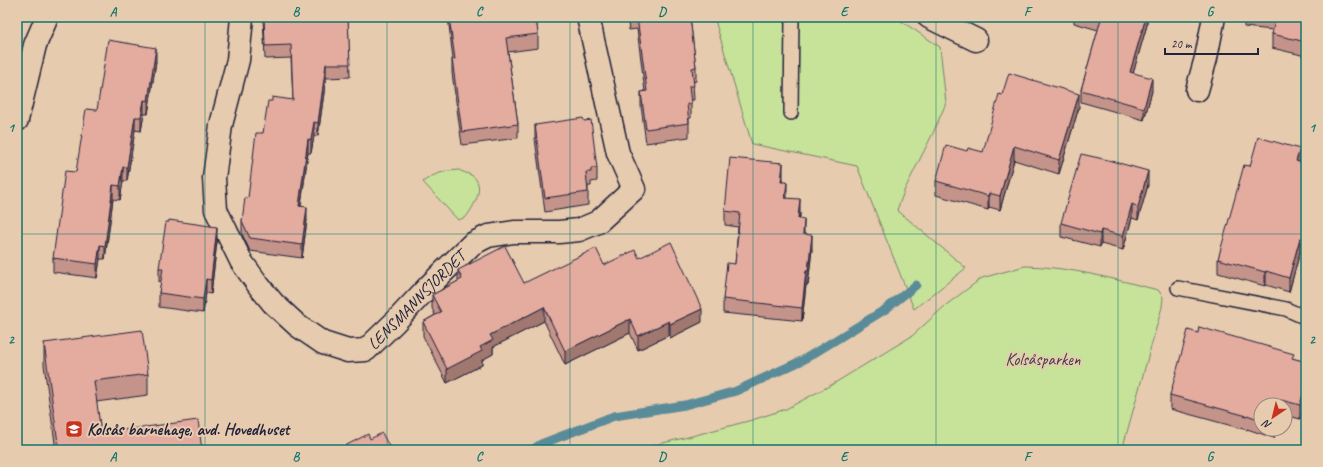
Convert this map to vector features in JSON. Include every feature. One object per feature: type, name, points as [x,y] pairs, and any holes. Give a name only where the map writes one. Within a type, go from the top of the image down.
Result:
[{"type":"street","points":[[17,120],[35,45],[47,17]]},
{"type":"street","name":"LENSMANNSJORDET","points":[[242,17],[238,60],[221,125],[214,178],[216,210],[241,261],[273,303],[298,326],[323,343],[348,351],[366,350],[472,244],[488,236],[514,232],[559,232],[579,230],[598,222],[634,189],[618,153],[588,17]]},
{"type":"street","points":[[928,17],[976,40]]},
{"type":"street","points":[[1197,90],[1206,58],[1214,17]]},
{"type":"lane","points":[[791,113],[792,17]]},
{"type":"lane","points":[[1178,288],[1286,309],[1306,318]]},
{"type":"green space","points":[[714,17],[895,17],[940,47],[946,103],[905,189],[897,210],[966,268],[914,309],[857,166],[752,144]]},
{"type":"green space","points":[[459,170],[476,179],[479,190],[478,196],[466,217],[458,220],[423,182],[431,176],[440,173]]},
{"type":"green space","name":"Kolsåsparken","points":[[1025,266],[1076,271],[1109,278],[1158,290],[1163,297],[1162,307],[1122,450],[633,450],[752,420],[786,409],[833,384],[912,336],[946,305],[982,278]]},
{"type":"building","points":[[264,17],[348,17],[350,64],[326,64],[318,123],[314,122],[311,140],[308,139],[299,206],[307,207],[302,245],[250,238],[242,221],[245,198],[248,198],[256,133],[263,133],[268,101],[272,101],[272,97],[293,100],[291,45],[265,46]]},
{"type":"building","points":[[449,17],[536,17],[538,34],[506,38],[518,124],[462,132],[452,59],[455,59]]},
{"type":"building","points":[[637,17],[690,17],[696,67],[692,68],[694,86],[689,86],[691,104],[687,104],[689,123],[646,129],[641,92],[647,91]]},
{"type":"building","points":[[1095,17],[1146,17],[1130,72],[1152,78],[1144,108],[1081,90],[1101,19]]},
{"type":"building","points":[[1276,17],[1306,17],[1306,42],[1272,34]]},
{"type":"building","points":[[108,40],[156,48],[148,101],[144,100],[141,117],[135,117],[127,167],[123,167],[120,186],[113,185],[105,246],[100,245],[97,264],[53,258],[65,171],[76,172],[86,109],[97,110]]},
{"type":"building","points":[[1009,73],[1079,94],[1059,160],[1014,146],[1000,196],[989,193],[988,196],[936,181],[946,145],[967,151],[968,148],[983,152],[999,94],[1002,95]]},
{"type":"building","points":[[583,118],[584,121],[591,120],[597,168],[591,168],[591,172],[586,172],[588,192],[545,198],[535,125]]},
{"type":"building","points":[[1258,137],[1300,149],[1296,161],[1306,164],[1306,240],[1300,238],[1289,278],[1218,259],[1244,165],[1250,166]]},
{"type":"building","points":[[1081,154],[1148,171],[1138,207],[1132,204],[1123,236],[1101,230],[1100,234],[1061,223]]},
{"type":"building","points":[[730,158],[783,163],[781,182],[787,182],[785,198],[800,199],[798,218],[804,219],[803,234],[812,235],[802,308],[723,299],[727,263],[735,264],[740,213],[725,211]]},
{"type":"building","points":[[169,220],[217,227],[211,280],[206,279],[203,299],[159,293],[163,268],[159,268],[166,222],[169,222]]},
{"type":"building","points":[[671,242],[702,309],[670,324],[669,321],[638,336],[630,319],[565,351],[544,307],[490,335],[493,340],[480,347],[482,351],[447,369],[423,322],[441,312],[432,295],[462,279],[458,270],[505,246],[524,283],[596,248],[604,265],[635,250],[639,258]]},
{"type":"building","points":[[1199,327],[1294,354],[1292,358],[1306,362],[1306,383],[1300,405],[1293,403],[1293,397],[1253,397],[1253,417],[1170,395],[1188,330],[1198,333]]},
{"type":"building","points":[[142,330],[148,374],[94,381],[101,433],[198,420],[202,450],[59,450],[44,343]]},
{"type":"building","points":[[382,433],[391,450],[347,450],[345,446],[368,434],[370,439]]},
{"type":"waterway","points":[[532,450],[541,444],[614,416],[685,405],[736,391],[803,360],[886,309],[916,285]]},
{"type":"place","name":"Kolsås barnehage, avd. Hovedhuset","points":[[74,429]]}]
